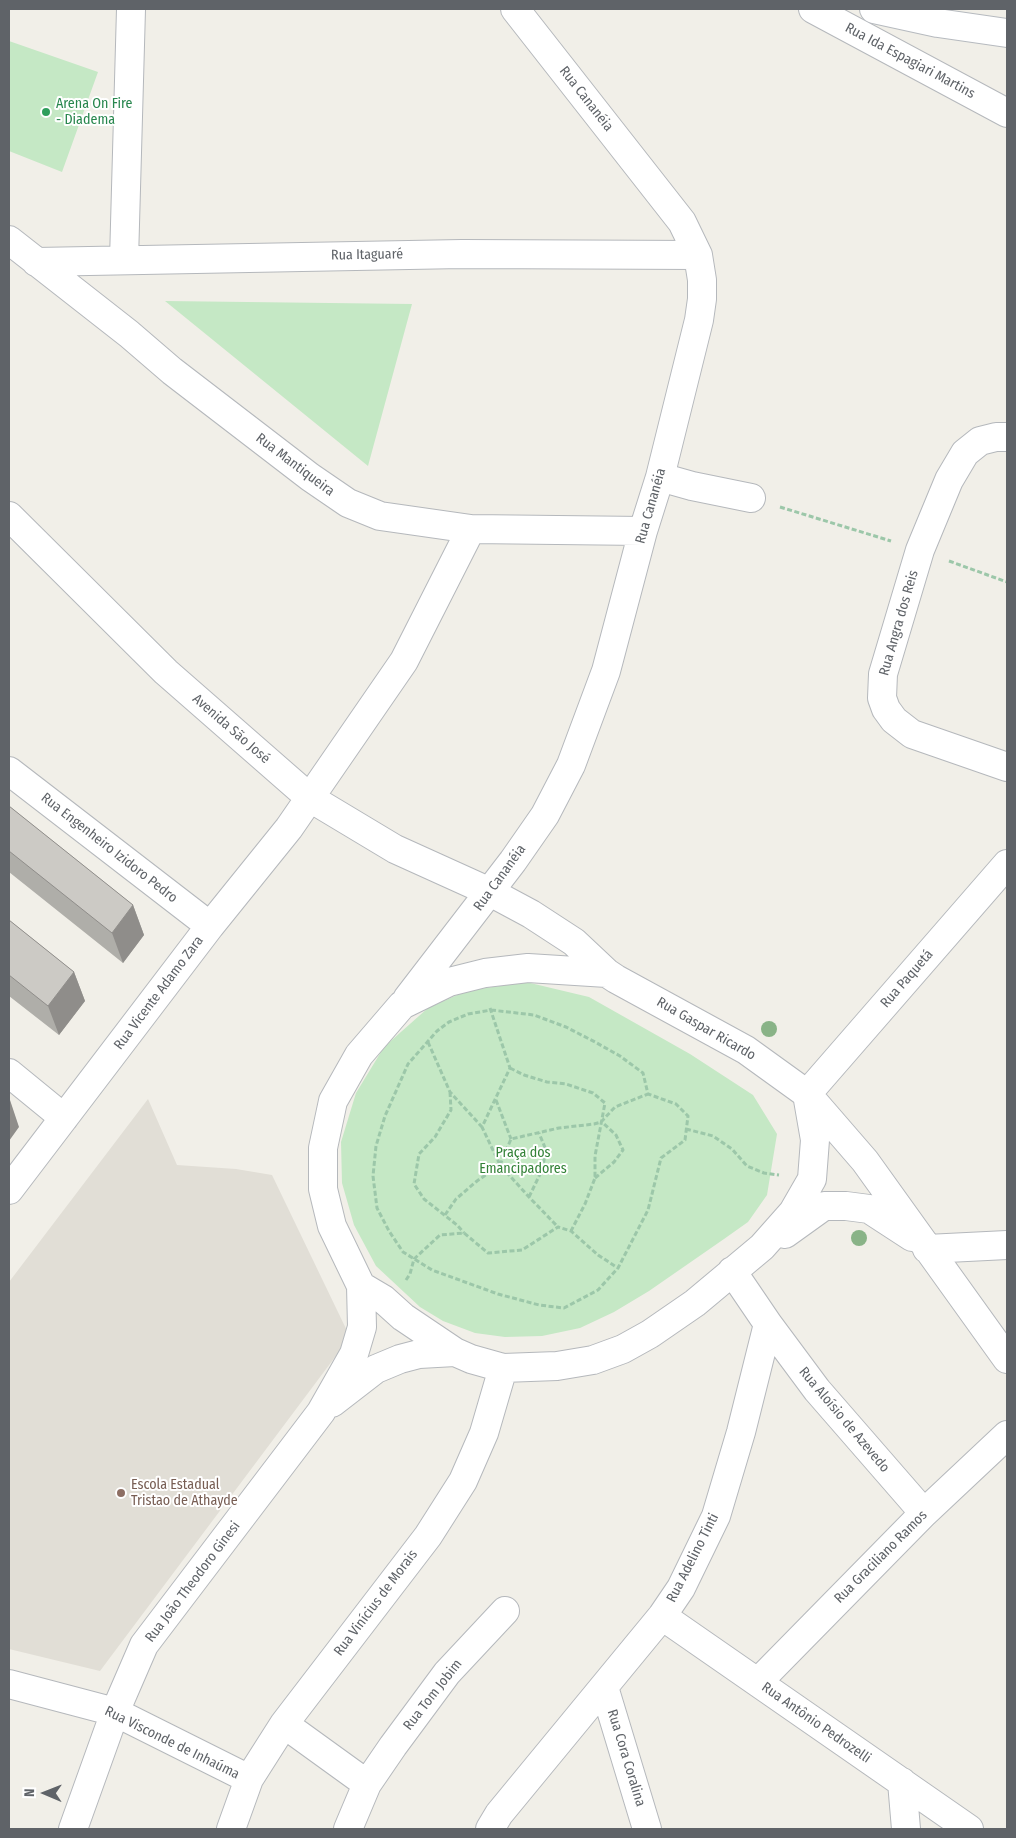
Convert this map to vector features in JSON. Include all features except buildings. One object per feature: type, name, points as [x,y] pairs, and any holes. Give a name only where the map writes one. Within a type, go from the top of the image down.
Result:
[{"type":"street","points":[[124,260],[131,9]]},
{"type":"street","name":"Rua Cananéia","points":[[361,1286],[332,1226],[323,1189],[323,1148],[333,1102],[359,1055],[402,1005],[490,892],[545,815],[571,765],[606,671],[643,531],[660,477],[699,320],[702,280],[698,255],[682,222],[515,9]]},
{"type":"street","name":"Rua Ida Espagiari Martins","points":[[813,9],[1007,113]]},
{"type":"street","points":[[874,9],[938,23],[1007,33]]},
{"type":"street","points":[[963,9],[1007,29]]},
{"type":"street","name":"Rua Mantiqueira","points":[[9,240],[129,334],[172,372],[310,477],[348,503],[380,516],[470,529],[643,531]]},
{"type":"street","name":"Rua Itaguaré","points":[[36,262],[462,254],[698,255]]},
{"type":"street","name":"Rua Angra dos Reis","points":[[1007,437],[996,437],[980,441],[965,453],[949,480],[920,550],[883,674],[882,698],[886,710],[894,720],[912,734],[1007,767]]},
{"type":"street","points":[[660,477],[692,486],[751,498]]},
{"type":"street","name":"Avenida São José","points":[[9,516],[166,672],[310,798],[395,849],[490,892]]},
{"type":"street","name":"Rua Vicente Adamo Zara","points":[[9,1190],[210,926],[289,828],[310,798],[404,661],[470,529]]},
{"type":"street","name":"Rua Engenheiro Izidoro Pedro","points":[[9,771],[210,926]]},
{"type":"street","name":"Rua Paquetá","points":[[807,1094],[1007,864]]},
{"type":"street","name":"Rua Gaspar Ricardo","points":[[490,892],[531,914],[574,942],[607,973],[746,1050],[807,1094],[866,1161],[1007,1359]]},
{"type":"street","points":[[402,1005],[449,982],[484,973],[528,968],[607,973]]},
{"type":"street","points":[[9,1073],[64,1118]]},
{"type":"street","points":[[361,1286],[383,1299],[403,1317],[455,1352],[471,1359],[503,1368],[557,1366],[593,1360],[623,1349],[650,1334],[696,1303],[762,1247],[793,1212],[812,1179],[815,1140],[807,1094]]},
{"type":"street","name":"Rua Gaspar Ricardo","points":[[762,1247],[784,1235],[824,1206],[846,1206],[869,1208],[927,1249]]},
{"type":"street","points":[[927,1249],[1007,1245]]},
{"type":"street","points":[[732,1272],[768,1324]]},
{"type":"street","name":"Rua João Theodoro Ginesi","points":[[73,1829],[115,1712],[144,1645],[320,1412],[354,1354],[362,1327],[361,1286]]},
{"type":"street","name":"Rua Aloísio de Azevedo","points":[[768,1324],[817,1390],[924,1513]]},
{"type":"street","name":"Rua Adelino Tinti","points":[[490,1829],[500,1814],[662,1616],[681,1588],[716,1516],[741,1432],[768,1324]]},
{"type":"street","name":"Rua João Theodoro Ginesi","points":[[320,1412],[376,1369],[400,1359],[419,1354],[455,1352]]},
{"type":"street","name":"Rua Vinícius de Morais","points":[[231,1829],[249,1779],[284,1724],[428,1536],[463,1481],[484,1433],[503,1368]]},
{"type":"street","name":"Rua Graciliano Ramos","points":[[758,1682],[924,1513],[1007,1435]]},
{"type":"street","name":"Rua Tom Jobim","points":[[348,1829],[367,1784],[447,1673],[505,1611]]},
{"type":"street","name":"Rua Antônio Pedrozelli","points":[[662,1616],[969,1829]]},
{"type":"street","name":"Rua Visconde de Inhaúma","points":[[9,1684],[115,1712],[249,1779]]},
{"type":"street","name":"Rua Cora Coralina","points":[[604,1687],[647,1829]]},
{"type":"street","points":[[284,1724],[367,1784]]},
{"type":"street","points":[[902,1782],[906,1829]]},
{"type":"path","points":[[751,498],[920,550],[1007,582]]},
{"type":"path","points":[[511,1139],[602,1122],[614,1107],[648,1094],[676,1104],[688,1116],[685,1140],[661,1158],[648,1210],[618,1268],[598,1290],[564,1308],[538,1305],[498,1294],[432,1270],[403,1252],[377,1208],[373,1176],[376,1146],[385,1116],[408,1064],[437,1031],[449,1022],[468,1014],[491,1010],[534,1015],[566,1027],[620,1056],[643,1073],[648,1094]]},
{"type":"path","points":[[482,1127],[510,1068],[498,1031]]},
{"type":"path","points":[[428,1042],[450,1092],[482,1127],[500,1164],[529,1198],[558,1227],[570,1231],[598,1255],[618,1268]]},
{"type":"path","points":[[510,1068],[524,1076],[547,1082],[566,1084],[593,1093],[605,1103],[595,1156],[595,1178],[586,1204],[570,1231]]},
{"type":"path","points":[[450,1092],[451,1110],[435,1137],[419,1154],[414,1184],[424,1199],[488,1253],[522,1250],[558,1227]]},
{"type":"path","points":[[445,1215],[456,1199],[500,1164],[511,1139],[496,1099]]},
{"type":"path","points":[[595,1178],[614,1162],[623,1150],[616,1135],[602,1122]]},
{"type":"path","points":[[686,1129],[714,1136],[732,1149],[747,1166],[764,1173],[812,1179]]},
{"type":"path","points":[[529,1198],[542,1170],[546,1150],[539,1133]]},
{"type":"path","points":[[410,1274],[414,1259],[440,1235],[464,1233]]},
{"type":"shaded area","name":"Escola Estadual Tristao de Athayde","points":[[148,1099],[177,1165],[236,1169],[272,1175],[350,1337],[100,1671],[9,1649],[9,1282]]},
{"type":"green space","name":"Arena On Fire - Diadema","points":[[9,41],[98,72],[62,172],[9,151]]},
{"type":"green space","points":[[165,301],[412,304],[368,466]]},
{"type":"green space","name":"Praça dos Emancipadores","points":[[526,982],[589,997],[690,1054],[753,1095],[777,1134],[767,1195],[748,1222],[649,1291],[614,1312],[580,1328],[542,1336],[505,1337],[475,1333],[443,1321],[420,1307],[376,1266],[354,1225],[342,1183],[341,1142],[356,1093],[384,1047],[428,1008],[466,991]]},
{"type":"place","name":"Arena On Fire - Diadema","points":[[46,112]]},
{"type":"place","name":"Escola Estadual Tristao de Athayde","points":[[121,1493]]}]
